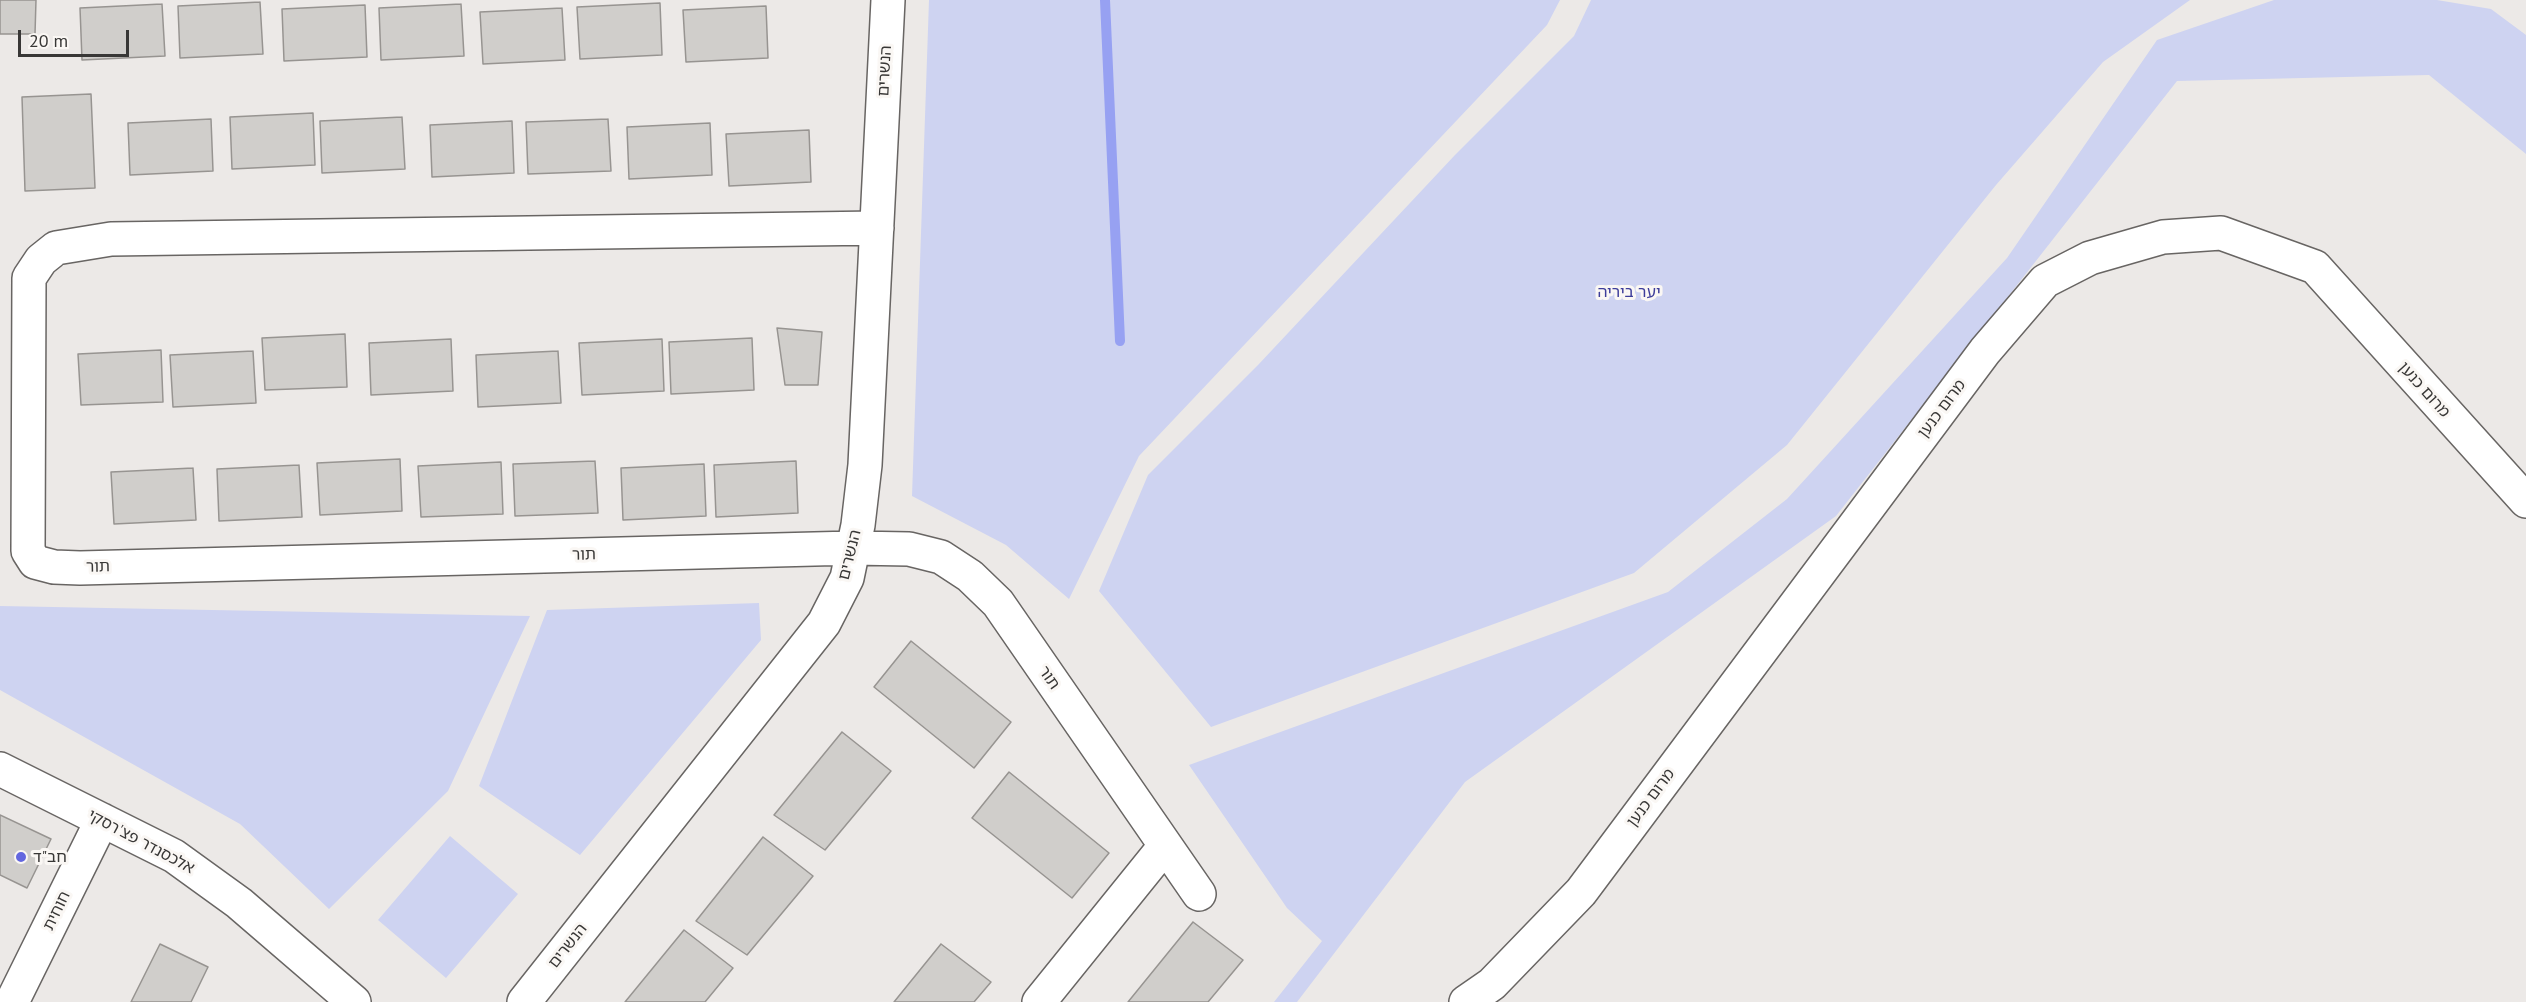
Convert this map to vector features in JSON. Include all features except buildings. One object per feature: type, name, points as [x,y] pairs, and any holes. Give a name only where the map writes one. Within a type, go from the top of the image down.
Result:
[{"type":"street","name":"הנשרים","points":[[524,1002],[824,623],[847,578],[865,465],[888,0]]},
{"type":"street","name":"תור","points":[[876,228],[111,238],[56,248],[41,260],[29,278],[26,530],[28,551],[35,562],[54,567],[80,568],[853,548],[909,549],[941,557],[970,576],[998,603],[1199,894]]},
{"type":"street","name":"מרום כנען","points":[[1466,1002],[1492,984],[1581,892],[1985,351],[2045,281],[2090,258],[2163,237],[2221,234],[2314,267],[2526,501]]},
{"type":"street","name":"אלכסנדר פצ'רסקי","points":[[0,770],[174,856],[208,879],[354,1002]]},
{"type":"street","name":"חוחית","points":[[12,1002],[102,820]]},
{"type":"street","points":[[1039,1002],[1166,846]]},
{"type":"green space","points":[[929,0],[1560,0],[1547,25],[1139,456],[1069,599],[1006,545],[912,496]]},
{"type":"green space","name":"יער ביריה","points":[[1591,0],[2190,0],[2103,62],[1996,185],[1787,445],[1634,573],[1211,727],[1099,591],[1148,475],[1258,365],[1455,155],[1574,36]]},
{"type":"green space","points":[[2274,0],[2437,0],[2491,9],[2526,35],[2526,154],[2429,75],[2177,81],[1836,516],[1465,782],[1297,1002],[1274,1002],[1322,941],[1287,908],[1189,765],[1668,592],[1787,499],[2007,258],[2157,40]]},
{"type":"green space","points":[[759,603],[761,640],[580,855],[479,786],[547,610]]},
{"type":"green space","points":[[0,606],[530,616],[448,791],[329,909],[240,824],[0,690]]},
{"type":"green space","points":[[450,836],[518,894],[446,978],[378,920]]},
{"type":"waterway","points":[[1105,0],[1120,341]]},
{"type":"place","name":"חב\"ד","points":[[21,857]]}]
